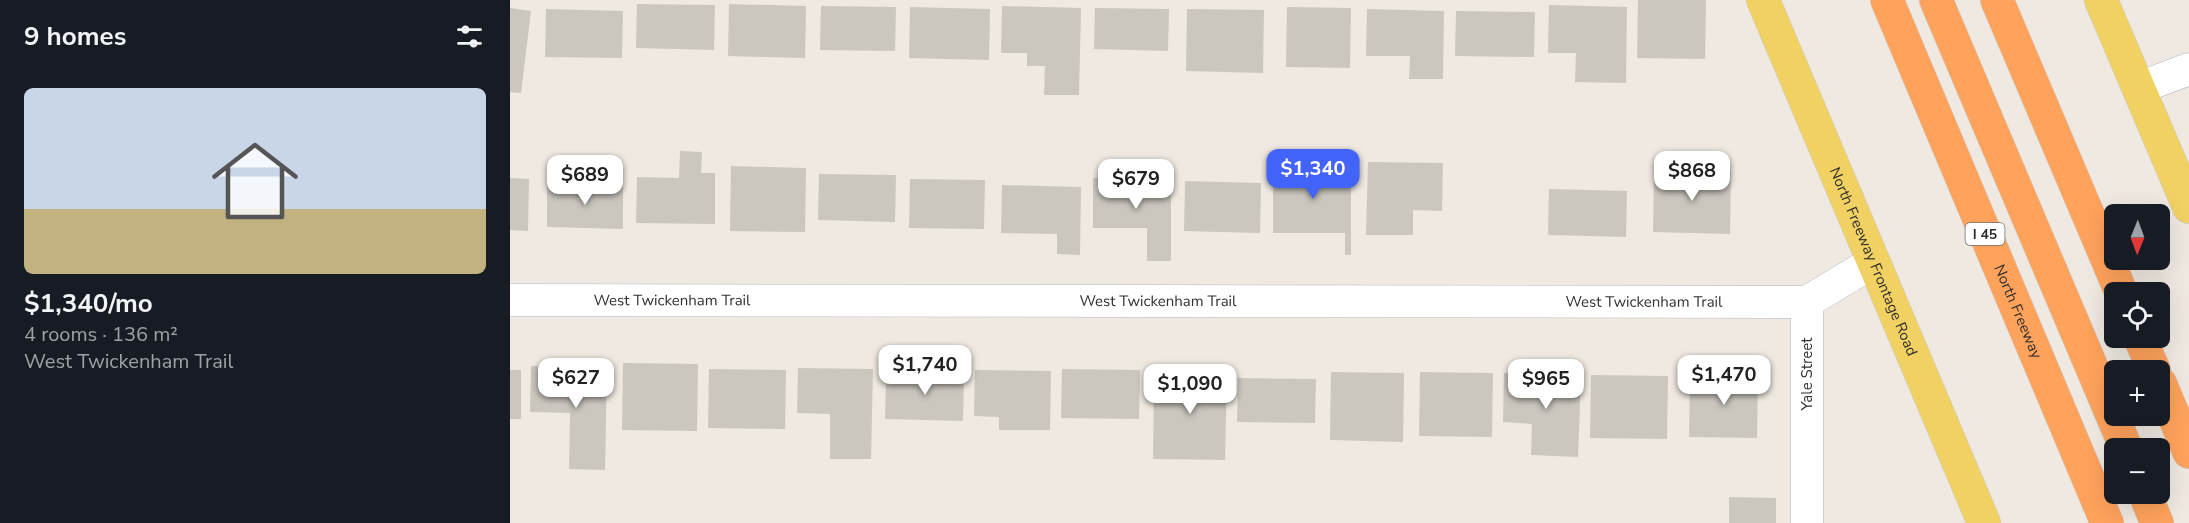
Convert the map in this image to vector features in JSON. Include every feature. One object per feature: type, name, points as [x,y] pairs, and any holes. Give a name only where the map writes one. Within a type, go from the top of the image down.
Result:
[{"type":"highway","name":"North Freeway","points":[[1887,0],[2107,523]]},
{"type":"highway","points":[[1936,0],[2122,438]]},
{"type":"highway","points":[[1997,0],[2117,282]]},
{"type":"highway","points":[[2170,402],[2189,438]]},
{"type":"highway","points":[[2170,407],[2189,452]]},
{"type":"highway","points":[[2085,468],[2090,523]]},
{"type":"highway","points":[[2149,504],[2157,523]]},
{"type":"main road","name":"North Freeway Frontage Road","points":[[1763,0],[1984,523]]},
{"type":"main road","points":[[2102,0],[2189,207]]},
{"type":"street","points":[[2139,88],[2189,69]]},
{"type":"street","points":[[1807,302],[1873,262]]},
{"type":"street","name":"West Twickenham Trail","points":[[510,300],[1807,302]]},
{"type":"street","name":"Yale Street","points":[[1807,302],[1807,523]]},
{"type":"building","points":[[1638,0],[1706,0],[1705,59],[1637,58]]},
{"type":"building","points":[[637,4],[715,5],[714,50],[636,48]]},
{"type":"building","points":[[729,4],[806,6],[805,58],[728,56]]},
{"type":"building","points":[[1549,5],[1627,7],[1626,83],[1575,82],[1576,53],[1548,53]]},
{"type":"building","points":[[821,6],[896,7],[895,51],[820,50]]},
{"type":"building","points":[[1002,6],[1081,8],[1079,95],[1044,95],[1045,66],[1027,66],[1027,53],[1001,53]]},
{"type":"building","points":[[910,7],[990,9],[989,60],[909,58]]},
{"type":"building","points":[[1287,7],[1351,8],[1350,68],[1286,67]]},
{"type":"building","points":[[510,8],[531,11],[521,93],[510,92]]},
{"type":"building","points":[[1095,8],[1169,9],[1168,51],[1094,49]]},
{"type":"building","points":[[546,9],[623,11],[622,58],[545,57]]},
{"type":"building","points":[[1187,9],[1264,10],[1263,73],[1186,71]]},
{"type":"building","points":[[1367,9],[1444,11],[1443,79],[1409,79],[1410,56],[1366,56]]},
{"type":"building","points":[[1456,11],[1535,12],[1534,57],[1455,56]]},
{"type":"building","points":[[680,151],[702,152],[701,173],[715,173],[715,224],[636,223],[637,177],[679,178]]},
{"type":"building","points":[[1368,162],[1443,163],[1442,211],[1413,210],[1413,235],[1366,235]]},
{"type":"building","points":[[1273,164],[1351,164],[1351,255],[1345,255],[1345,233],[1273,233]]},
{"type":"building","points":[[731,166],[806,168],[805,232],[730,231]]},
{"type":"building","points":[[1654,170],[1731,171],[1730,234],[1653,232]]},
{"type":"building","points":[[819,174],[896,175],[895,222],[818,220]]},
{"type":"building","points":[[510,178],[529,179],[528,231],[510,230]]},
{"type":"building","points":[[1093,178],[1171,179],[1171,261],[1147,261],[1147,228],[1093,228]]},
{"type":"building","points":[[910,179],[985,180],[984,229],[909,228]]},
{"type":"building","points":[[1185,181],[1261,183],[1260,233],[1184,231]]},
{"type":"building","points":[[547,184],[623,185],[623,229],[547,227]]},
{"type":"building","points":[[1002,185],[1081,187],[1080,255],[1057,254],[1057,234],[1001,233]]},
{"type":"building","points":[[1549,189],[1627,191],[1626,237],[1548,235]]},
{"type":"building","points":[[623,363],[698,364],[697,431],[622,430]]},
{"type":"building","points":[[531,366],[607,367],[605,470],[569,469],[570,413],[530,412]]},
{"type":"building","points":[[798,368],[873,369],[871,459],[830,459],[830,414],[797,413]]},
{"type":"building","points":[[709,369],[786,370],[785,429],[708,428]]},
{"type":"building","points":[[1062,369],[1140,370],[1139,419],[1061,418]]},
{"type":"building","points":[[510,370],[521,370],[521,419],[510,419]]},
{"type":"building","points":[[975,370],[1051,371],[1050,430],[999,430],[999,417],[974,416]]},
{"type":"building","points":[[1154,370],[1227,371],[1225,460],[1153,459]]},
{"type":"building","points":[[886,371],[964,372],[963,421],[885,419]]},
{"type":"building","points":[[1331,372],[1404,373],[1403,442],[1330,440]]},
{"type":"building","points":[[1420,372],[1493,373],[1492,437],[1419,436]]},
{"type":"building","points":[[1504,373],[1581,375],[1578,457],[1531,455],[1532,424],[1503,422]]},
{"type":"building","points":[[1690,373],[1758,374],[1757,438],[1689,437]]},
{"type":"building","points":[[1591,375],[1668,376],[1667,439],[1590,438]]},
{"type":"building","points":[[1238,378],[1316,379],[1315,423],[1237,422]]},
{"type":"building","points":[[1729,497],[1776,498],[1776,523],[1729,523]]}]
